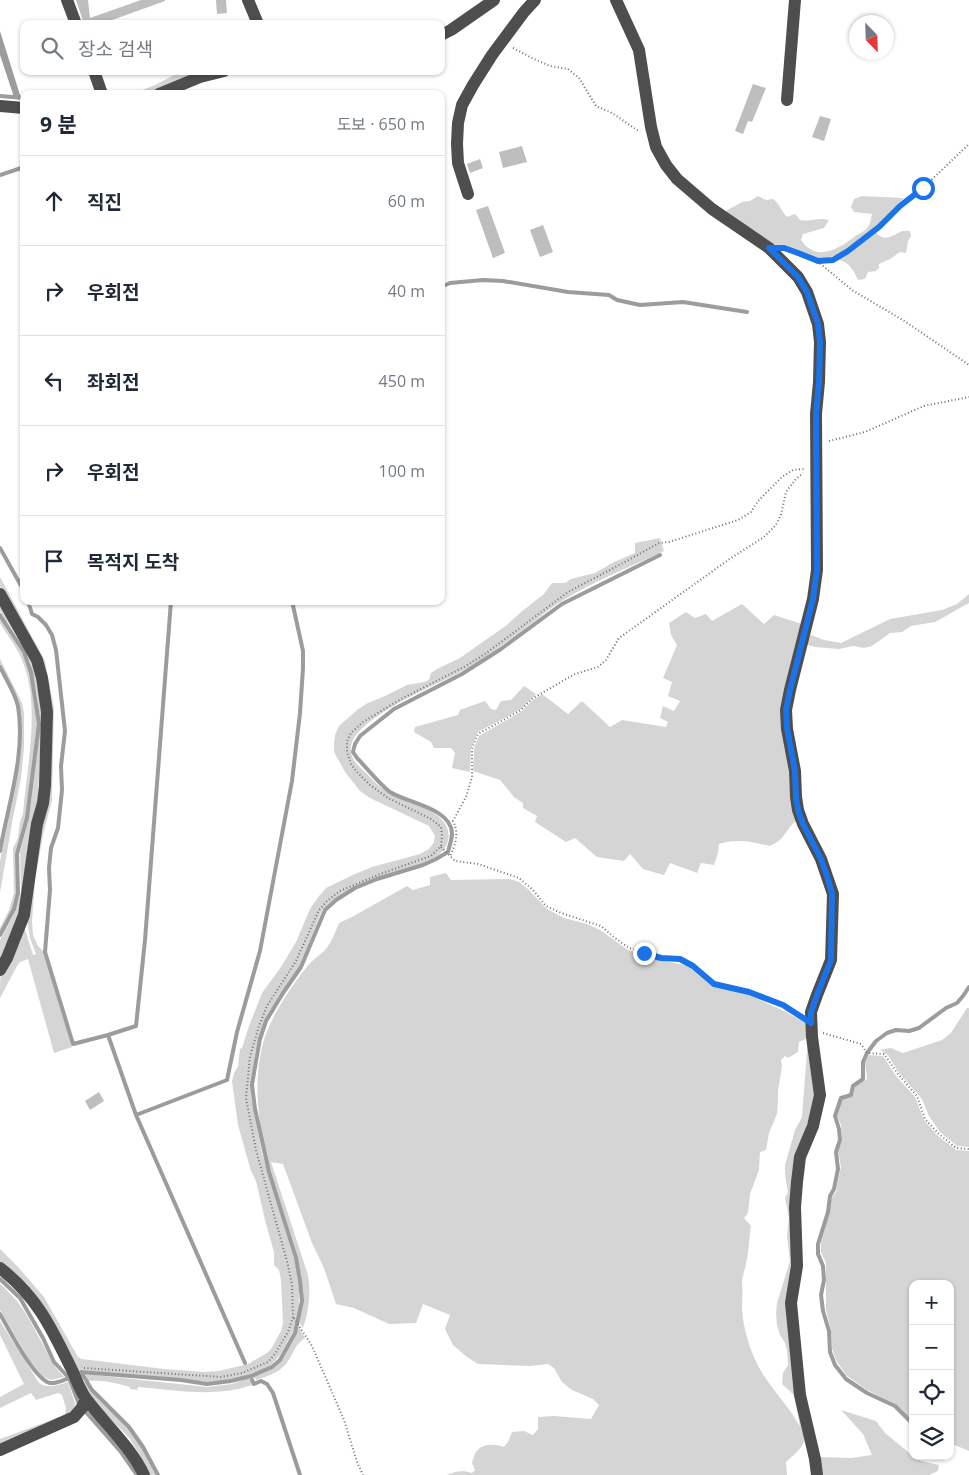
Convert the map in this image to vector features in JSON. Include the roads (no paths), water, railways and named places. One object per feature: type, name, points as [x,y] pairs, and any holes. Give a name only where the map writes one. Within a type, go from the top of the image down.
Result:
[{"type":"street","points":[[67,0],[74,20]]},
{"type":"street","points":[[248,0],[256,20]]},
{"type":"street","points":[[445,33],[494,0]]},
{"type":"street","points":[[468,194],[458,163],[456,144],[462,105],[473,85],[503,41],[535,0]]},
{"type":"street","points":[[616,0],[639,50],[651,127],[656,147],[666,165],[677,179],[712,209],[769,248],[798,277],[807,292],[818,324],[820,342],[816,414],[817,570],[813,599],[786,710],[787,728],[795,771],[798,810],[821,859],[832,894],[831,960],[811,1012],[820,1094],[813,1126],[800,1157],[795,1207],[797,1266],[791,1303],[800,1395],[817,1475]]},
{"type":"street","points":[[787,100],[795,0]]},
{"type":"street","points":[[95,75],[101,90]]},
{"type":"street","points":[[169,90],[208,75]]},
{"type":"street","points":[[0,106],[20,108]]},
{"type":"street","points":[[0,594],[37,660],[42,678],[47,712],[45,786],[43,803],[37,824],[24,915],[7,958],[0,970]]},
{"type":"street","points":[[0,1268],[16,1280],[41,1310],[86,1399],[131,1452],[144,1475]]},
{"type":"street","points":[[0,1450],[74,1417],[86,1399]]},
{"type":"waterway","points":[[0,96],[12,97]]},
{"type":"waterway","points":[[0,175],[20,168]]},
{"type":"waterway","points":[[445,285],[450,283],[483,280],[503,281],[568,292],[609,295],[617,300],[640,305],[683,302],[747,312]]},
{"type":"waterway","points":[[0,548],[20,584]]},
{"type":"waterway","points":[[81,1372],[181,1380],[207,1384],[251,1376],[272,1367],[280,1360],[295,1333],[302,1301],[296,1258],[269,1172],[255,1109],[252,1085],[260,1039],[266,1021],[301,967],[325,910],[336,900],[355,888],[436,859],[448,852],[452,836],[450,825],[436,812],[398,796],[382,785],[353,752],[355,744],[360,736],[394,709],[462,674],[501,649],[562,604],[660,555]]},
{"type":"waterway","points":[[29,605],[32,614],[46,625],[52,635],[56,650],[65,731],[58,828],[51,848],[49,868],[50,890],[45,952],[73,1044],[108,1035]]},
{"type":"waterway","points":[[171,605],[145,940],[136,1026],[108,1035],[136,1115],[245,1363]]},
{"type":"waterway","points":[[136,1115],[227,1080],[237,1032],[260,951],[292,781],[303,668],[303,651],[293,605]]},
{"type":"waterway","points":[[0,615],[24,652],[31,672],[39,724],[27,818],[17,854],[18,893],[14,909],[0,935]]},
{"type":"waterway","points":[[0,667],[17,701],[20,724],[18,761],[0,851]]},
{"type":"waterway","points":[[909,1420],[895,1406],[867,1393],[846,1379],[835,1365],[830,1352],[829,1331],[823,1311],[821,1295],[824,1280],[823,1266],[818,1254],[818,1244],[838,1169],[836,1152],[840,1140],[835,1116],[841,1098],[851,1095],[853,1086],[863,1079],[863,1062],[876,1041],[887,1033],[896,1030],[909,1031],[919,1028],[946,1008],[957,1003],[969,987]]},
{"type":"waterway","points":[[0,1279],[20,1298],[43,1338],[54,1362],[69,1378],[79,1404]]},
{"type":"waterway","points":[[0,1314],[30,1363],[44,1380],[52,1383],[69,1378]]},
{"type":"waterway","points":[[81,1372],[92,1390],[129,1427],[143,1447],[158,1475]]},
{"type":"waterway","points":[[252,1380],[254,1384],[261,1381],[267,1384],[273,1393],[300,1475]]},
{"type":"waterway","points":[[85,1411],[121,1452],[137,1475]]}]
